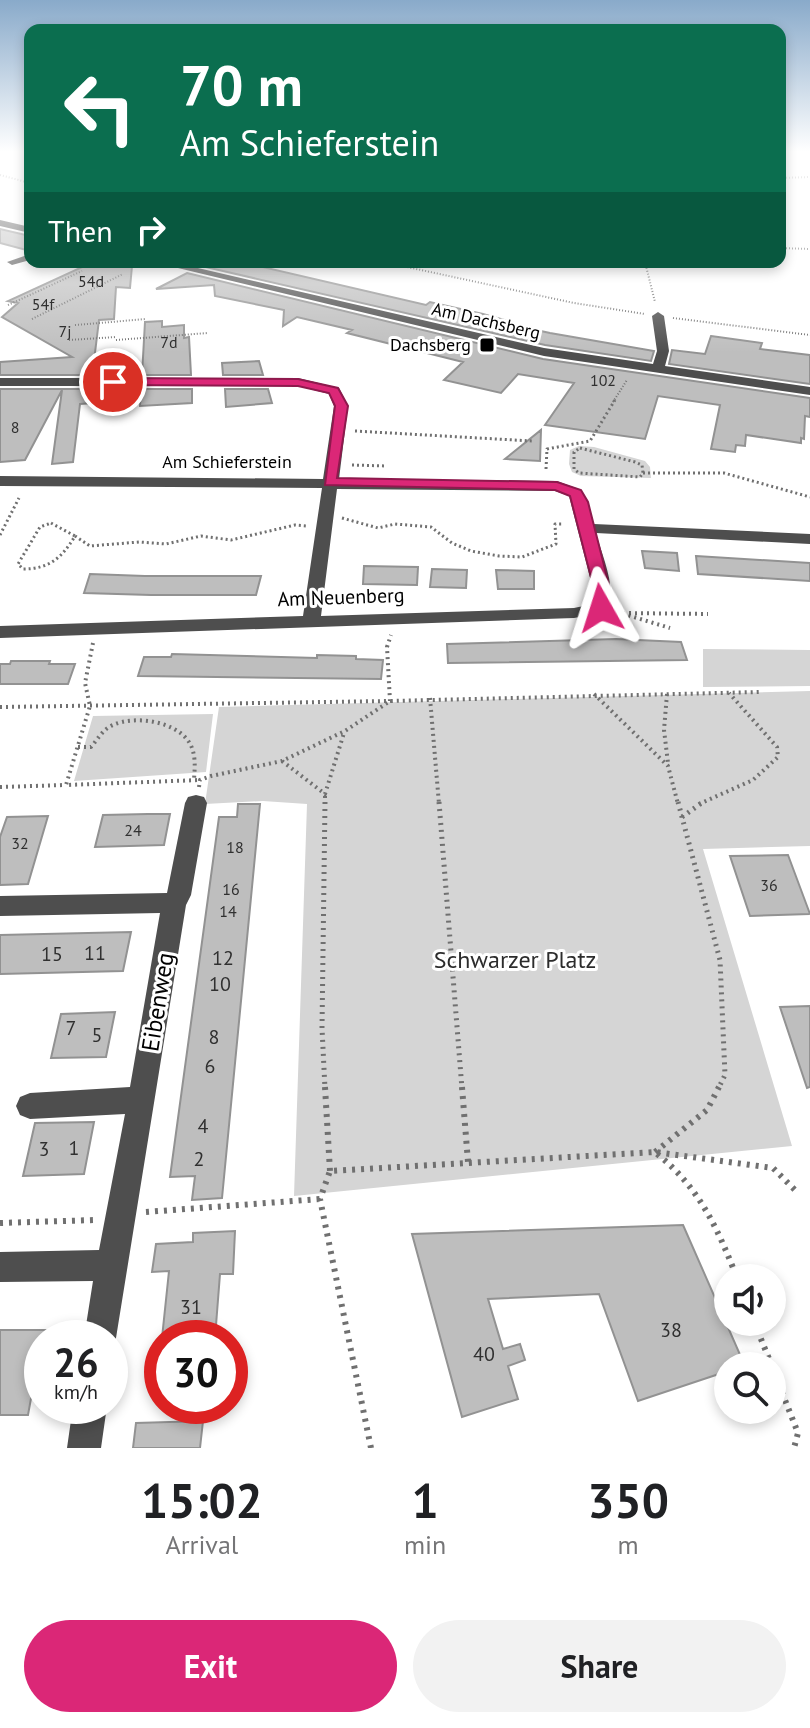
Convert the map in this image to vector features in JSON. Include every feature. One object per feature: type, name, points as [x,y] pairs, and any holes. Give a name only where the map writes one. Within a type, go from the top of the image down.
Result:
[{"type":"street","points":[[0,223],[24,229]]},
{"type":"street","points":[[12,262],[24,259]]},
{"type":"street","name":"Am Dachsberg","points":[[183,268],[496,343],[634,367],[810,391]]},
{"type":"street","points":[[657,370],[663,351],[658,316]]},
{"type":"street","points":[[0,382],[313,384],[334,391],[341,406],[339,430],[312,619]]},
{"type":"street","name":"Am Schieferstein","points":[[0,481],[557,486],[576,493],[587,526]]},
{"type":"street","points":[[601,608],[603,593],[587,526],[810,539]]},
{"type":"street","name":"Am Neuenberg","points":[[0,632],[312,619],[574,613],[601,608]]},
{"type":"street","name":"Eibenweg","points":[[103,1320],[174,903],[179,895],[197,788]]},
{"type":"street","points":[[0,906],[174,903]]},
{"type":"street","points":[[30,1106],[142,1100]]},
{"type":"street","points":[[0,1267],[111,1265]]},
{"type":"street","points":[[84,1448],[87,1424]]},
{"type":"path","points":[[786,248],[810,249]]},
{"type":"path","points":[[412,268],[574,303],[810,335]]},
{"type":"path","points":[[646,268],[658,316]]},
{"type":"path","points":[[8,305],[82,271]]},
{"type":"path","points":[[32,319],[123,274]]},
{"type":"path","points":[[75,325],[146,319]]},
{"type":"path","points":[[69,340],[208,333]]},
{"type":"path","points":[[634,367],[590,441],[583,449],[574,452],[574,469],[579,473],[630,478],[640,477],[643,473],[724,473],[810,497]]},
{"type":"path","points":[[339,430],[532,441]]},
{"type":"path","points":[[546,472],[547,449],[590,441]]},
{"type":"path","points":[[583,449],[633,460],[642,465],[643,473]]},
{"type":"path","points":[[0,535],[21,495]]},
{"type":"path","points":[[75,536],[62,558],[48,566],[23,569],[18,564],[40,527],[51,523],[75,536],[90,546],[139,542],[152,545],[201,536],[231,540],[295,525],[355,520],[378,528],[395,524],[431,527],[452,543],[471,551],[522,557],[556,544],[555,524],[587,526]]},
{"type":"path","points":[[601,608],[618,613],[708,614]]},
{"type":"path","points":[[388,618],[392,634],[387,647],[390,701]]},
{"type":"path","points":[[66,785],[90,706],[85,683],[97,628]]},
{"type":"path","points":[[0,707],[760,692]]},
{"type":"path","points":[[682,817],[695,806],[753,780],[778,757],[777,747],[729,693]]},
{"type":"path","points":[[594,694],[668,766]]},
{"type":"path","points":[[655,1152],[707,1110],[725,1075],[720,960],[668,766],[664,730],[667,694]]},
{"type":"path","points":[[430,698],[468,1162]]},
{"type":"path","points":[[0,787],[197,788],[282,761],[345,731],[390,701]]},
{"type":"path","points":[[78,748],[91,747],[102,731],[113,724],[145,721],[169,728],[188,740],[195,759],[197,788]]},
{"type":"path","points":[[345,731],[325,794],[322,1028],[330,1171],[320,1199],[371,1448]]},
{"type":"path","points":[[282,761],[325,794]]},
{"type":"path","points":[[655,1152],[678,1168],[699,1192],[731,1264]]},
{"type":"path","points":[[330,1171],[655,1152],[773,1168],[796,1191]]},
{"type":"path","points":[[0,1223],[122,1219],[143,1212],[320,1199]]},
{"type":"path","points":[[786,1402],[798,1433],[794,1448]]},
{"type":"green space","points":[[579,446],[645,461],[650,467],[651,478],[581,476],[572,472],[570,450]]},
{"type":"green space","points":[[703,649],[810,650],[810,686],[703,687]]},
{"type":"green space","name":"Schwarzer Platz","points":[[810,691],[810,846],[703,849],[792,1146],[294,1196],[307,804],[263,801],[205,804],[219,707]]},
{"type":"green space","points":[[213,714],[206,772],[74,781],[93,716]]},
{"type":"building","points":[[0,229],[24,235],[24,249],[0,243]]},
{"type":"building","points":[[80,268],[132,268],[130,288],[116,287],[114,319],[99,320],[94,361],[100,360],[100,366],[110,365],[109,375],[0,375],[0,362],[72,357],[2,317],[18,303],[8,301]]},
{"type":"building","points":[[210,268],[267,268],[426,305],[430,302],[483,314],[512,322],[509,324],[550,333],[654,351],[651,361],[545,345]]},
{"type":"building","points":[[187,273],[543,359],[810,398],[810,417],[805,416],[801,443],[746,435],[745,446],[736,445],[735,452],[711,449],[720,405],[658,396],[645,439],[545,425],[574,383],[518,374],[501,393],[444,380],[463,362],[297,317],[283,326],[284,310],[215,296],[214,285],[156,289]]},
{"type":"building","points":[[162,321],[162,327],[184,325],[184,338],[189,337],[191,375],[142,375],[145,322]]},
{"type":"building","points":[[711,336],[762,343],[760,349],[810,355],[810,384],[669,364],[672,350],[705,354]]},
{"type":"building","points":[[259,361],[263,375],[223,375],[222,363]]},
{"type":"building","points":[[0,389],[108,389],[107,402],[80,404],[73,462],[52,464],[62,390],[25,460],[0,462]]},
{"type":"building","points":[[141,389],[192,389],[192,403],[140,406]]},
{"type":"building","points":[[225,389],[268,389],[272,403],[226,407]]},
{"type":"building","points":[[541,430],[540,461],[505,459]]},
{"type":"building","points":[[642,551],[677,553],[679,571],[645,568]]},
{"type":"building","points":[[696,556],[810,563],[810,581],[698,574]]},
{"type":"building","points":[[364,566],[418,567],[417,585],[363,584]]},
{"type":"building","points":[[432,569],[467,570],[466,588],[430,587]]},
{"type":"building","points":[[496,570],[534,571],[534,589],[498,589]]},
{"type":"building","points":[[90,574],[261,576],[256,595],[151,595],[84,593]]},
{"type":"building","points":[[616,639],[681,642],[687,660],[448,663],[447,644]]},
{"type":"building","points":[[172,654],[317,658],[317,655],[356,656],[356,659],[383,660],[381,679],[138,676],[144,657],[171,657]]},
{"type":"building","points":[[11,661],[75,664],[68,684],[0,684],[0,664],[10,664]]},
{"type":"building","points":[[238,804],[260,804],[222,1198],[192,1200],[195,1176],[170,1177],[219,817],[237,817]]},
{"type":"building","points":[[170,814],[164,845],[95,847],[103,815]]},
{"type":"building","points":[[48,816],[28,884],[0,885],[0,837],[7,817]]},
{"type":"building","points":[[788,855],[810,914],[750,916],[730,856]]},
{"type":"building","points":[[131,932],[123,971],[0,974],[0,935]]},
{"type":"building","points":[[810,1006],[810,1087],[807,1088],[780,1007]]},
{"type":"building","points":[[115,1012],[106,1057],[51,1058],[61,1014]]},
{"type":"building","points":[[94,1122],[84,1174],[23,1176],[35,1123]]},
{"type":"building","points":[[683,1225],[714,1296],[714,1336],[732,1336],[739,1352],[714,1352],[714,1376],[638,1401],[599,1294],[488,1299],[503,1349],[520,1344],[525,1360],[508,1366],[518,1399],[462,1417],[412,1234]]},
{"type":"building","points":[[235,1231],[233,1274],[220,1274],[216,1320],[164,1320],[169,1271],[152,1272],[156,1244],[193,1242],[193,1233]]},
{"type":"building","points":[[0,1330],[24,1330],[24,1415],[0,1415]]},
{"type":"building","points":[[136,1423],[203,1424],[200,1448],[133,1448]]},
{"type":"place","name":"Dachsberg","points":[[487,345]]},
{"type":"route","points":[[113,382],[298,382],[334,391],[341,406],[330,482],[557,486],[576,493],[581,502],[603,593],[601,608]]}]
